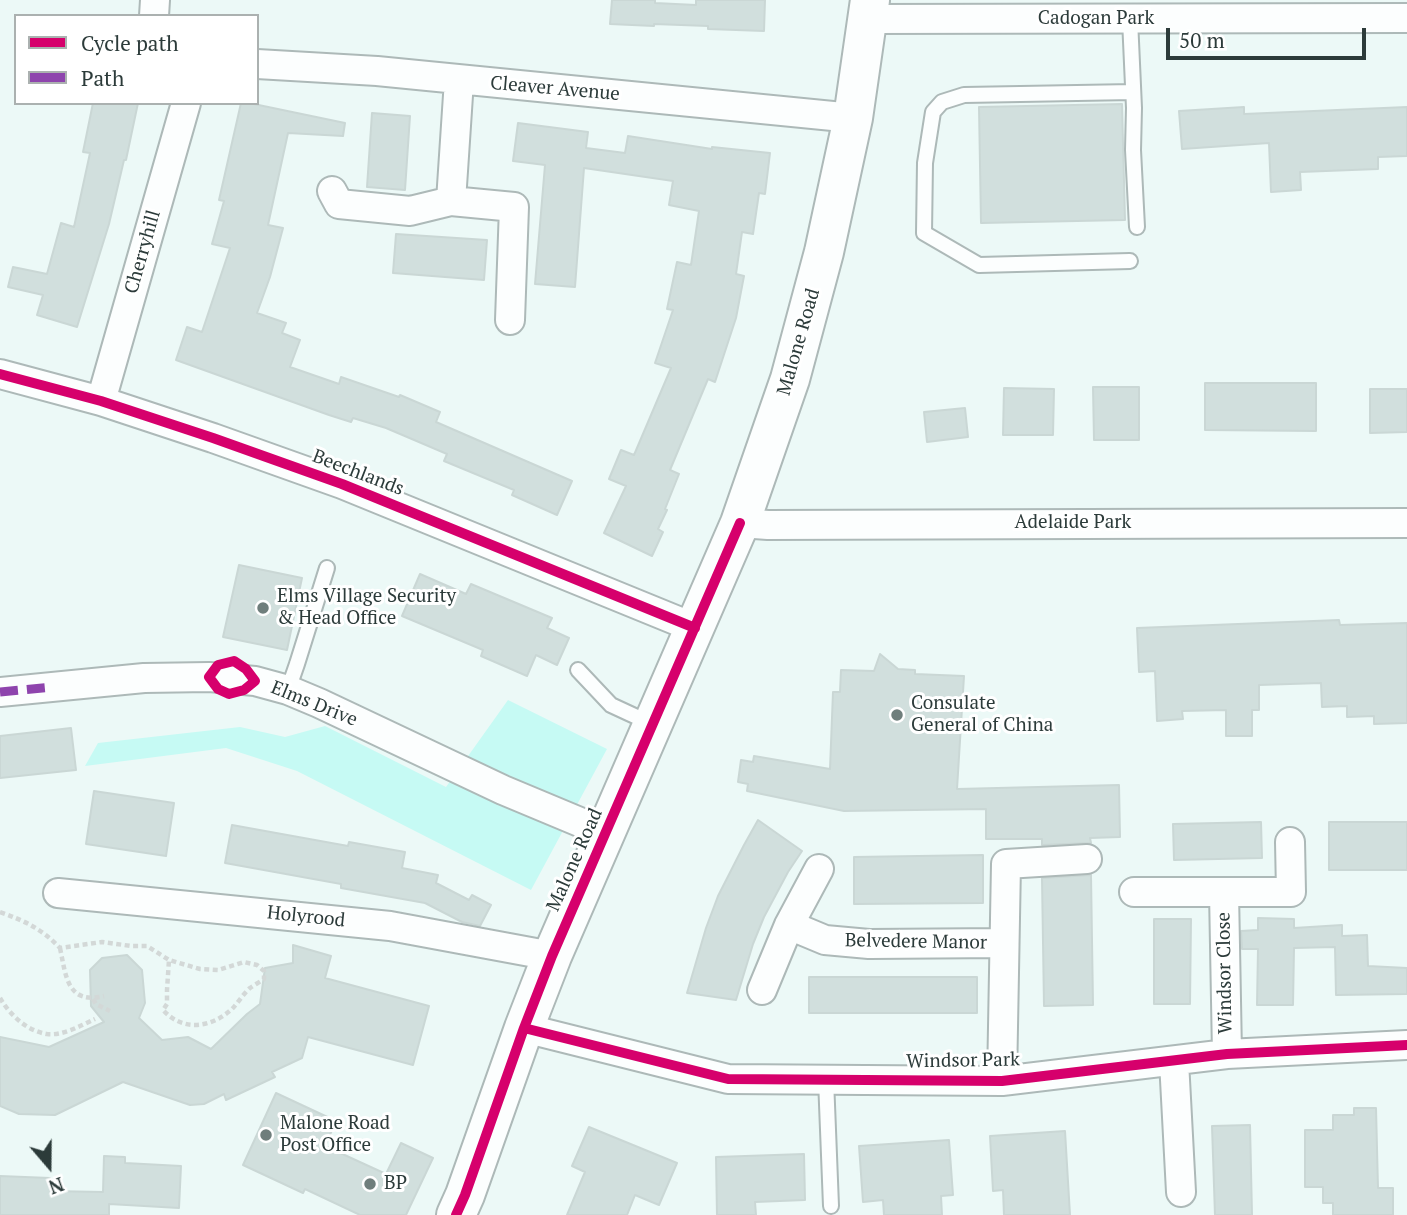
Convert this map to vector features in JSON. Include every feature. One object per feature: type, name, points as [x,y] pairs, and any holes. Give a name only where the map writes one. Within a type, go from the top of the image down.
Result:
[{"type":"main road","name":"Malone Road","points":[[456,1215],[552,956],[740,523],[790,379],[824,252],[853,118],[869,10]]},
{"type":"street","name":"Cadogan Park","points":[[869,10],[1130,19],[1407,18]]},
{"type":"street","name":"Cleaver Avenue","points":[[259,64],[377,71],[853,118]]},
{"type":"street","points":[[451,201],[459,80]]},
{"type":"street","name":"Cherryhill","points":[[101,401],[185,105]]},
{"type":"street","points":[[332,191],[339,204],[410,211],[451,201],[514,207],[510,320]]},
{"type":"street","name":"Beechlands","points":[[0,374],[101,401],[342,484],[695,628]]},
{"type":"street","name":"Adelaide Park","points":[[740,523],[1407,523]]},
{"type":"street","name":"Elms Drive","points":[[0,692],[144,678],[209,677],[255,681],[288,690],[319,703],[503,790],[606,833]]},
{"type":"street","name":"Windsor Close","points":[[1134,892],[1291,892],[1290,842]]},
{"type":"street","name":"Belvedere Manor","points":[[1002,1081],[1006,864],[1087,859]]},
{"type":"street","points":[[762,990],[789,925],[819,869]]},
{"type":"street","name":"Windsor Close","points":[[1224,892],[1227,1054]]},
{"type":"street","name":"Holyrood","points":[[58,893],[390,926],[552,956]]},
{"type":"street","name":"Belvedere Manor","points":[[789,925],[825,940],[869,944],[1004,943]]},
{"type":"street","name":"Windsor Park","points":[[524,1028],[728,1079],[1002,1081],[1227,1054],[1407,1045]]},
{"type":"street","points":[[1174,1061],[1181,1192]]},
{"type":"lane","points":[[1130,19],[1137,227]]},
{"type":"lane","points":[[1130,261],[979,265],[924,233],[925,163],[933,112],[942,102],[953,98],[964,95],[1133,92]]},
{"type":"lane","points":[[288,690],[327,568]]},
{"type":"lane","points":[[578,670],[611,705],[653,724]]},
{"type":"lane","points":[[827,1079],[831,1206]]},
{"type":"path","points":[[0,912],[46,933],[60,948],[66,975],[73,990],[81,997],[93,999],[104,996]]},
{"type":"path","points":[[60,948],[102,942],[147,946],[169,960],[200,969],[218,970],[244,962],[257,965],[264,971],[264,979],[249,989],[232,1009],[218,1019],[200,1025],[184,1024],[172,1020],[163,1010],[167,1004],[169,960]]},
{"type":"path","points":[[0,998],[18,1021],[49,1034],[66,1031],[95,1019]]},
{"type":"path","points":[[93,999],[96,1004],[110,1011]]},
{"type":"shaded area","points":[[508,700],[607,749],[531,890],[297,771],[226,748],[85,766],[98,743],[240,727],[285,737],[325,726],[446,787]]},
{"type":"building","points":[[612,0],[655,0],[655,3],[696,5],[696,0],[765,0],[764,31],[708,29],[708,26],[610,24]]},
{"type":"building","points":[[1122,104],[1125,220],[981,223],[979,107]]},
{"type":"building","points":[[93,105],[138,105],[109,224],[77,327],[37,315],[43,295],[8,287],[13,267],[47,274],[61,223],[74,227],[90,153],[83,152]]},
{"type":"building","points":[[241,105],[259,105],[345,123],[343,136],[288,133],[268,225],[283,228],[257,313],[286,323],[282,333],[300,340],[290,367],[339,384],[341,377],[399,397],[400,395],[440,412],[436,422],[572,481],[557,515],[512,495],[514,490],[444,461],[447,454],[386,428],[353,418],[351,422],[329,415],[176,360],[187,327],[202,332],[230,248],[212,244],[224,201],[219,200]]},
{"type":"building","points":[[1244,107],[1244,114],[1407,107],[1407,156],[1378,157],[1378,169],[1300,172],[1301,190],[1271,192],[1269,143],[1182,149],[1179,111]]},
{"type":"building","points":[[372,113],[410,116],[405,190],[367,187]]},
{"type":"building","points":[[518,123],[588,132],[586,148],[625,153],[628,136],[712,149],[770,153],[765,194],[759,193],[753,234],[742,232],[736,274],[744,276],[736,318],[715,382],[708,379],[670,470],[679,474],[658,529],[663,532],[652,556],[604,533],[626,486],[609,479],[621,450],[634,455],[671,368],[655,363],[673,310],[667,309],[677,262],[691,265],[699,211],[669,205],[673,181],[584,168],[575,287],[535,284],[545,165],[513,161]]},
{"type":"building","points":[[396,234],[487,240],[484,280],[393,273]]},
{"type":"building","points":[[1205,383],[1316,383],[1316,431],[1205,430]]},
{"type":"building","points":[[1093,387],[1139,387],[1139,440],[1094,440]]},
{"type":"building","points":[[1004,388],[1054,389],[1053,435],[1003,435]]},
{"type":"building","points":[[1370,389],[1407,389],[1407,432],[1370,433]]},
{"type":"building","points":[[965,408],[968,437],[927,442],[924,412]]},
{"type":"building","name":"Elms Village Security & Head Office","points":[[239,565],[302,578],[287,650],[223,637]]},
{"type":"building","points":[[420,574],[466,594],[471,584],[552,618],[547,628],[569,638],[557,665],[536,655],[527,676],[481,656],[483,650],[402,616]]},
{"type":"building","points":[[1339,620],[1340,625],[1407,623],[1407,723],[1374,724],[1374,716],[1347,717],[1347,706],[1322,707],[1321,683],[1259,685],[1259,710],[1252,710],[1252,736],[1226,736],[1226,710],[1182,711],[1183,719],[1157,721],[1155,671],[1139,672],[1137,628]]},
{"type":"building","points":[[880,654],[898,669],[915,670],[915,674],[964,676],[957,789],[1119,785],[1120,837],[1090,838],[1091,843],[1042,845],[1042,839],[986,839],[986,809],[844,811],[747,791],[748,784],[738,782],[741,760],[753,762],[754,756],[830,769],[833,692],[840,692],[841,670],[874,671]]},
{"type":"building","points":[[71,728],[76,770],[0,778],[0,736]]},
{"type":"building","points":[[94,791],[174,803],[166,856],[86,844]]},
{"type":"building","points":[[758,820],[802,851],[764,917],[736,1000],[687,993],[718,896]]},
{"type":"building","points":[[1261,822],[1262,858],[1174,860],[1173,824]]},
{"type":"building","points":[[1329,822],[1407,822],[1407,870],[1329,870]]},
{"type":"building","points":[[232,825],[348,846],[349,842],[405,852],[402,868],[438,875],[436,883],[469,900],[472,895],[491,905],[480,926],[462,922],[425,903],[341,888],[341,884],[225,863]]},
{"type":"building","points":[[983,855],[983,903],[854,904],[854,857]]},
{"type":"building","points":[[1091,875],[1093,1005],[1044,1006],[1042,878]]},
{"type":"building","points":[[1258,918],[1294,919],[1294,928],[1342,925],[1342,936],[1367,935],[1368,966],[1407,968],[1407,994],[1336,995],[1335,947],[1294,948],[1293,1005],[1257,1005],[1258,949],[1242,949],[1241,931],[1258,930]]},
{"type":"building","points":[[1154,919],[1191,919],[1190,1004],[1154,1004]]},
{"type":"building","points":[[293,945],[331,956],[325,978],[429,1006],[413,1065],[308,1037],[302,1058],[272,1072],[275,1077],[226,1100],[224,1094],[204,1104],[190,1105],[123,1082],[55,1115],[19,1114],[0,1106],[0,1037],[49,1047],[104,1022],[91,1006],[90,970],[102,958],[127,955],[142,970],[145,1003],[139,1018],[162,1040],[188,1037],[211,1049],[260,1004],[265,968],[293,963]]},
{"type":"building","points":[[809,977],[977,977],[977,1013],[809,1013]]},
{"type":"building","points":[[276,1093],[336,1121],[325,1146],[386,1174],[401,1143],[433,1158],[406,1215],[360,1215],[305,1189],[303,1193],[243,1165]]},
{"type":"building","points":[[1354,1108],[1376,1108],[1378,1188],[1393,1188],[1393,1215],[1333,1215],[1333,1203],[1323,1203],[1323,1187],[1305,1187],[1305,1130],[1333,1130],[1333,1115],[1354,1115]]},
{"type":"building","points":[[1250,1125],[1252,1215],[1215,1215],[1212,1126]]},
{"type":"building","points":[[589,1127],[677,1163],[659,1205],[635,1195],[627,1215],[567,1215],[585,1172],[572,1166]]},
{"type":"building","points":[[1065,1131],[1070,1215],[1004,1215],[1003,1190],[993,1191],[990,1136]]},
{"type":"building","points":[[949,1140],[953,1195],[941,1196],[942,1215],[884,1215],[883,1200],[863,1202],[859,1146]]},
{"type":"building","points":[[804,1154],[805,1200],[755,1202],[756,1215],[717,1215],[716,1157]]},
{"type":"building","points":[[104,1156],[125,1157],[125,1163],[181,1166],[179,1208],[109,1204],[109,1215],[0,1215],[0,1176],[50,1178],[50,1191],[103,1192]]},
{"type":"marked path","points":[[0,692],[53,687]]},
{"type":"cycle path","points":[[0,374],[101,401],[342,484],[695,628]]},
{"type":"cycle path","points":[[456,1215],[552,956],[740,523]]},
{"type":"cycle path","points":[[234,661],[246,669],[255,681],[244,690],[229,694],[218,689],[209,677],[218,665],[234,661]]},
{"type":"cycle path","points":[[524,1028],[728,1079],[1002,1081],[1227,1054],[1407,1045]]},
{"type":"place","name":"Elms Village Security & Head Office","points":[[263,608]]},
{"type":"place","name":"Consulate General of China","points":[[897,715]]},
{"type":"place","name":"Malone Road Post Office","points":[[266,1135]]},
{"type":"place","name":"BP","points":[[370,1184]]}]
